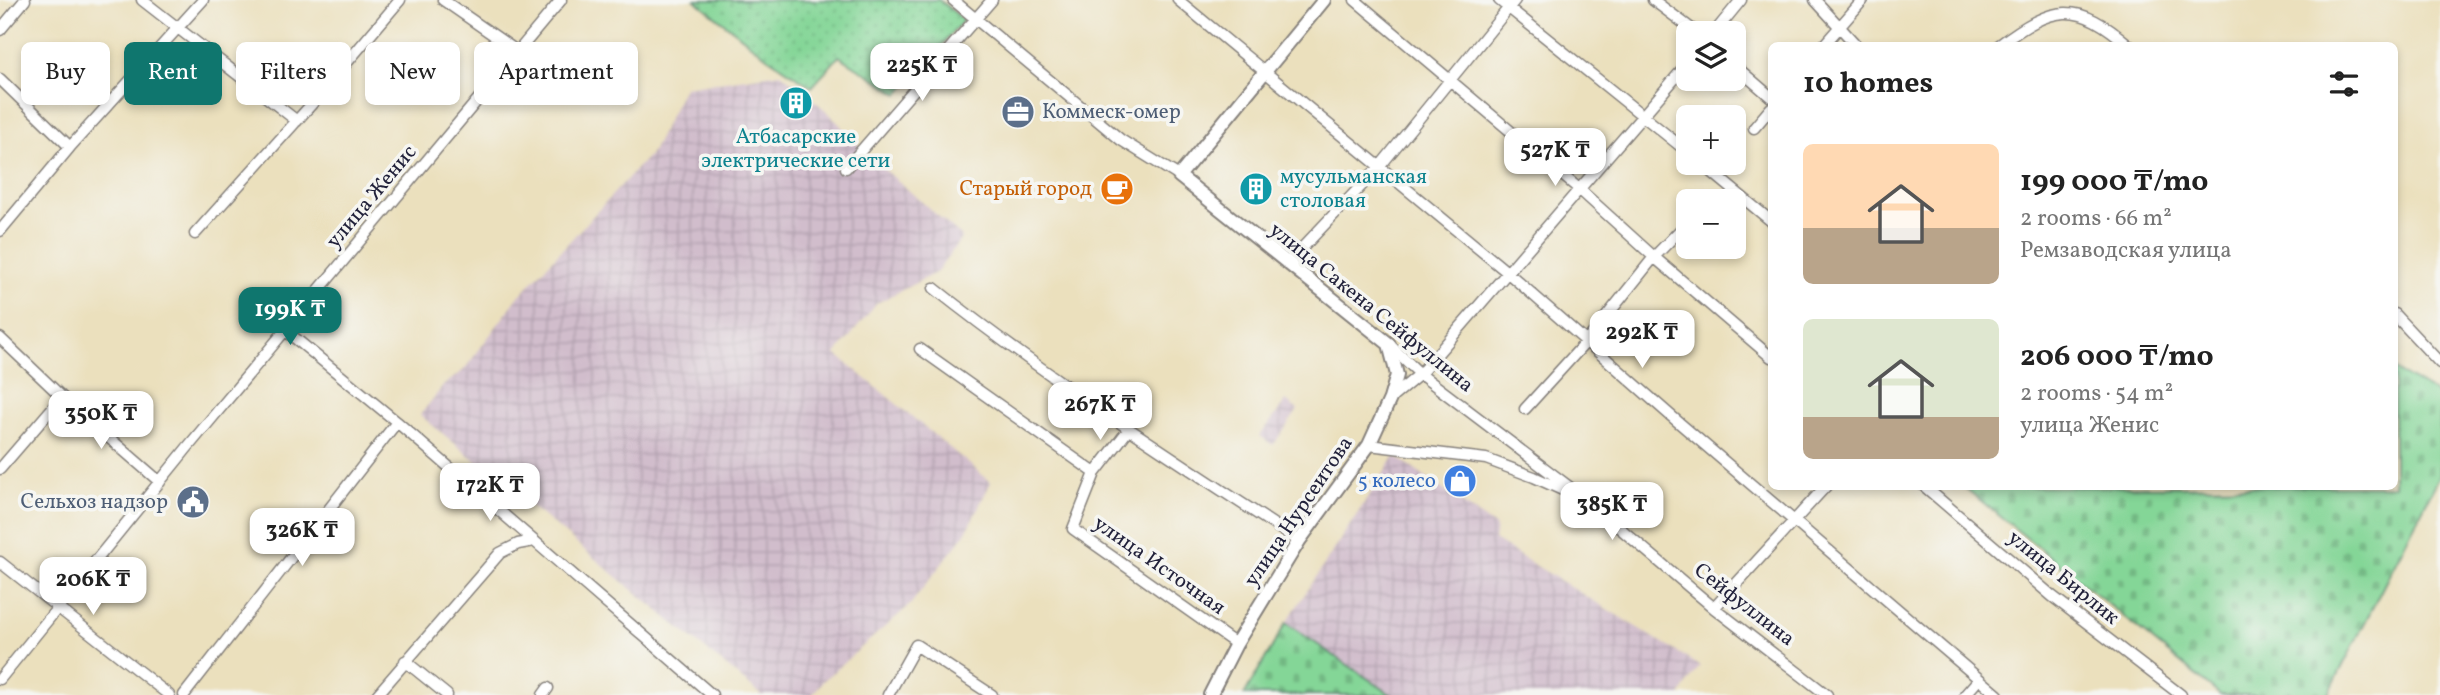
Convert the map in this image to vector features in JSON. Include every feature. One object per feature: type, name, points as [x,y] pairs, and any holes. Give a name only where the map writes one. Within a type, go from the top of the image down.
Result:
[{"type":"main road","points":[[1179,176],[1324,0]]},
{"type":"main road","name":"улица Сакена Сейфуллина","points":[[1179,176],[1389,344]]},
{"type":"main road","name":"улица Нурсеитова","points":[[1210,695],[1236,644],[1299,541],[1369,445],[1390,399],[1397,374],[1389,344]]},
{"type":"street","points":[[0,30],[25,0]]},
{"type":"street","points":[[142,0],[297,121]]},
{"type":"street","points":[[0,231],[70,147],[203,0]]},
{"type":"street","points":[[195,234],[297,121],[400,0]]},
{"type":"street","points":[[443,0],[504,42]]},
{"type":"street","name":"улица Женис","points":[[527,42],[561,0]]},
{"type":"street","name":"улица Сакена Сейфуллина","points":[[953,0],[1121,141],[1179,176]]},
{"type":"street","points":[[846,168],[992,0]]},
{"type":"street","points":[[1355,0],[1579,189],[1768,354]]},
{"type":"street","points":[[1499,0],[1511,4],[1676,142]]},
{"type":"street","points":[[1653,0],[1681,21]]},
{"type":"street","points":[[1724,21],[1741,0]]},
{"type":"street","points":[[1815,0],[1853,42]]},
{"type":"street","points":[[1826,42],[1863,0]]},
{"type":"street","points":[[1181,1],[1507,272],[1998,695]]},
{"type":"street","points":[[1287,264],[1381,165],[1511,4]]},
{"type":"street","points":[[2004,42],[2041,17],[2054,11],[2071,10],[2083,10],[2097,17],[2111,26],[2126,42]]},
{"type":"street","points":[[1746,75],[1768,94]]},
{"type":"street","points":[[1390,399],[1420,374],[1676,77]]},
{"type":"street","points":[[0,79],[70,147]]},
{"type":"street","name":"улица Женис","points":[[0,678],[285,330],[474,105]]},
{"type":"street","points":[[1754,128],[1768,112]]},
{"type":"street","points":[[1715,175],[1768,219]]},
{"type":"street","points":[[1525,409],[1586,342],[1654,257],[1676,234]]},
{"type":"street","points":[[934,288],[989,332],[1129,429],[1299,541]]},
{"type":"street","points":[[2398,318],[2440,363]]},
{"type":"street","points":[[285,330],[397,422],[712,695]]},
{"type":"street","points":[[0,338],[62,397],[160,482]]},
{"type":"street","name":"улица Сакена Сейфуллина","points":[[1389,344],[1420,374],[1589,502]]},
{"type":"street","points":[[920,349],[1095,473]]},
{"type":"street","points":[[0,469],[62,397]]},
{"type":"street","points":[[184,695],[397,422]]},
{"type":"street","name":"улица Источная","points":[[1129,429],[1095,473],[1073,528],[1236,644]]},
{"type":"street","name":"Сейфуллина","points":[[1369,445],[1486,458],[1589,502],[1714,608],[1827,695]]},
{"type":"street","points":[[1714,608],[1822,490]]},
{"type":"street","name":"улица Бирлик","points":[[1929,490],[2052,596],[2181,695]]},
{"type":"street","points":[[377,695],[500,553],[518,544],[534,541]]},
{"type":"street","points":[[0,562],[169,695]]},
{"type":"street","points":[[888,695],[916,645],[992,695]]},
{"type":"street","points":[[405,662],[447,695]]},
{"type":"street","points":[[1965,695],[1979,679]]},
{"type":"shaded area","points":[[781,73],[828,112],[868,155],[962,237],[937,272],[877,303],[836,354],[991,482],[965,534],[910,605],[824,680],[812,695],[761,695],[420,415],[444,385],[464,370],[519,296],[652,152],[684,87]]},
{"type":"shaded area","points":[[1286,401],[1298,410],[1273,445],[1260,436]]},
{"type":"shaded area","points":[[1395,456],[1496,527],[1494,540],[1700,666],[1680,695],[1392,695],[1286,623]]},
{"type":"green space","points":[[695,0],[939,0],[964,20],[899,94],[839,56],[812,87],[767,57]]},
{"type":"green space","points":[[2398,371],[2440,396],[2440,475],[2328,695],[2220,695],[1968,490],[2398,490]]},
{"type":"green space","points":[[1286,623],[1392,695],[1244,695]]},
{"type":"place","name":"Атбасарские электрические сети","points":[[796,103]]},
{"type":"place","name":"Коммеск-омер","points":[[1018,112]]},
{"type":"place","name":"Старый город","points":[[1117,189]]},
{"type":"place","name":"мусульманская столовая","points":[[1256,189]]},
{"type":"place","name":"5 колесо","points":[[1460,481]]},
{"type":"place","name":"Сельхоз надзор","points":[[193,502]]}]
